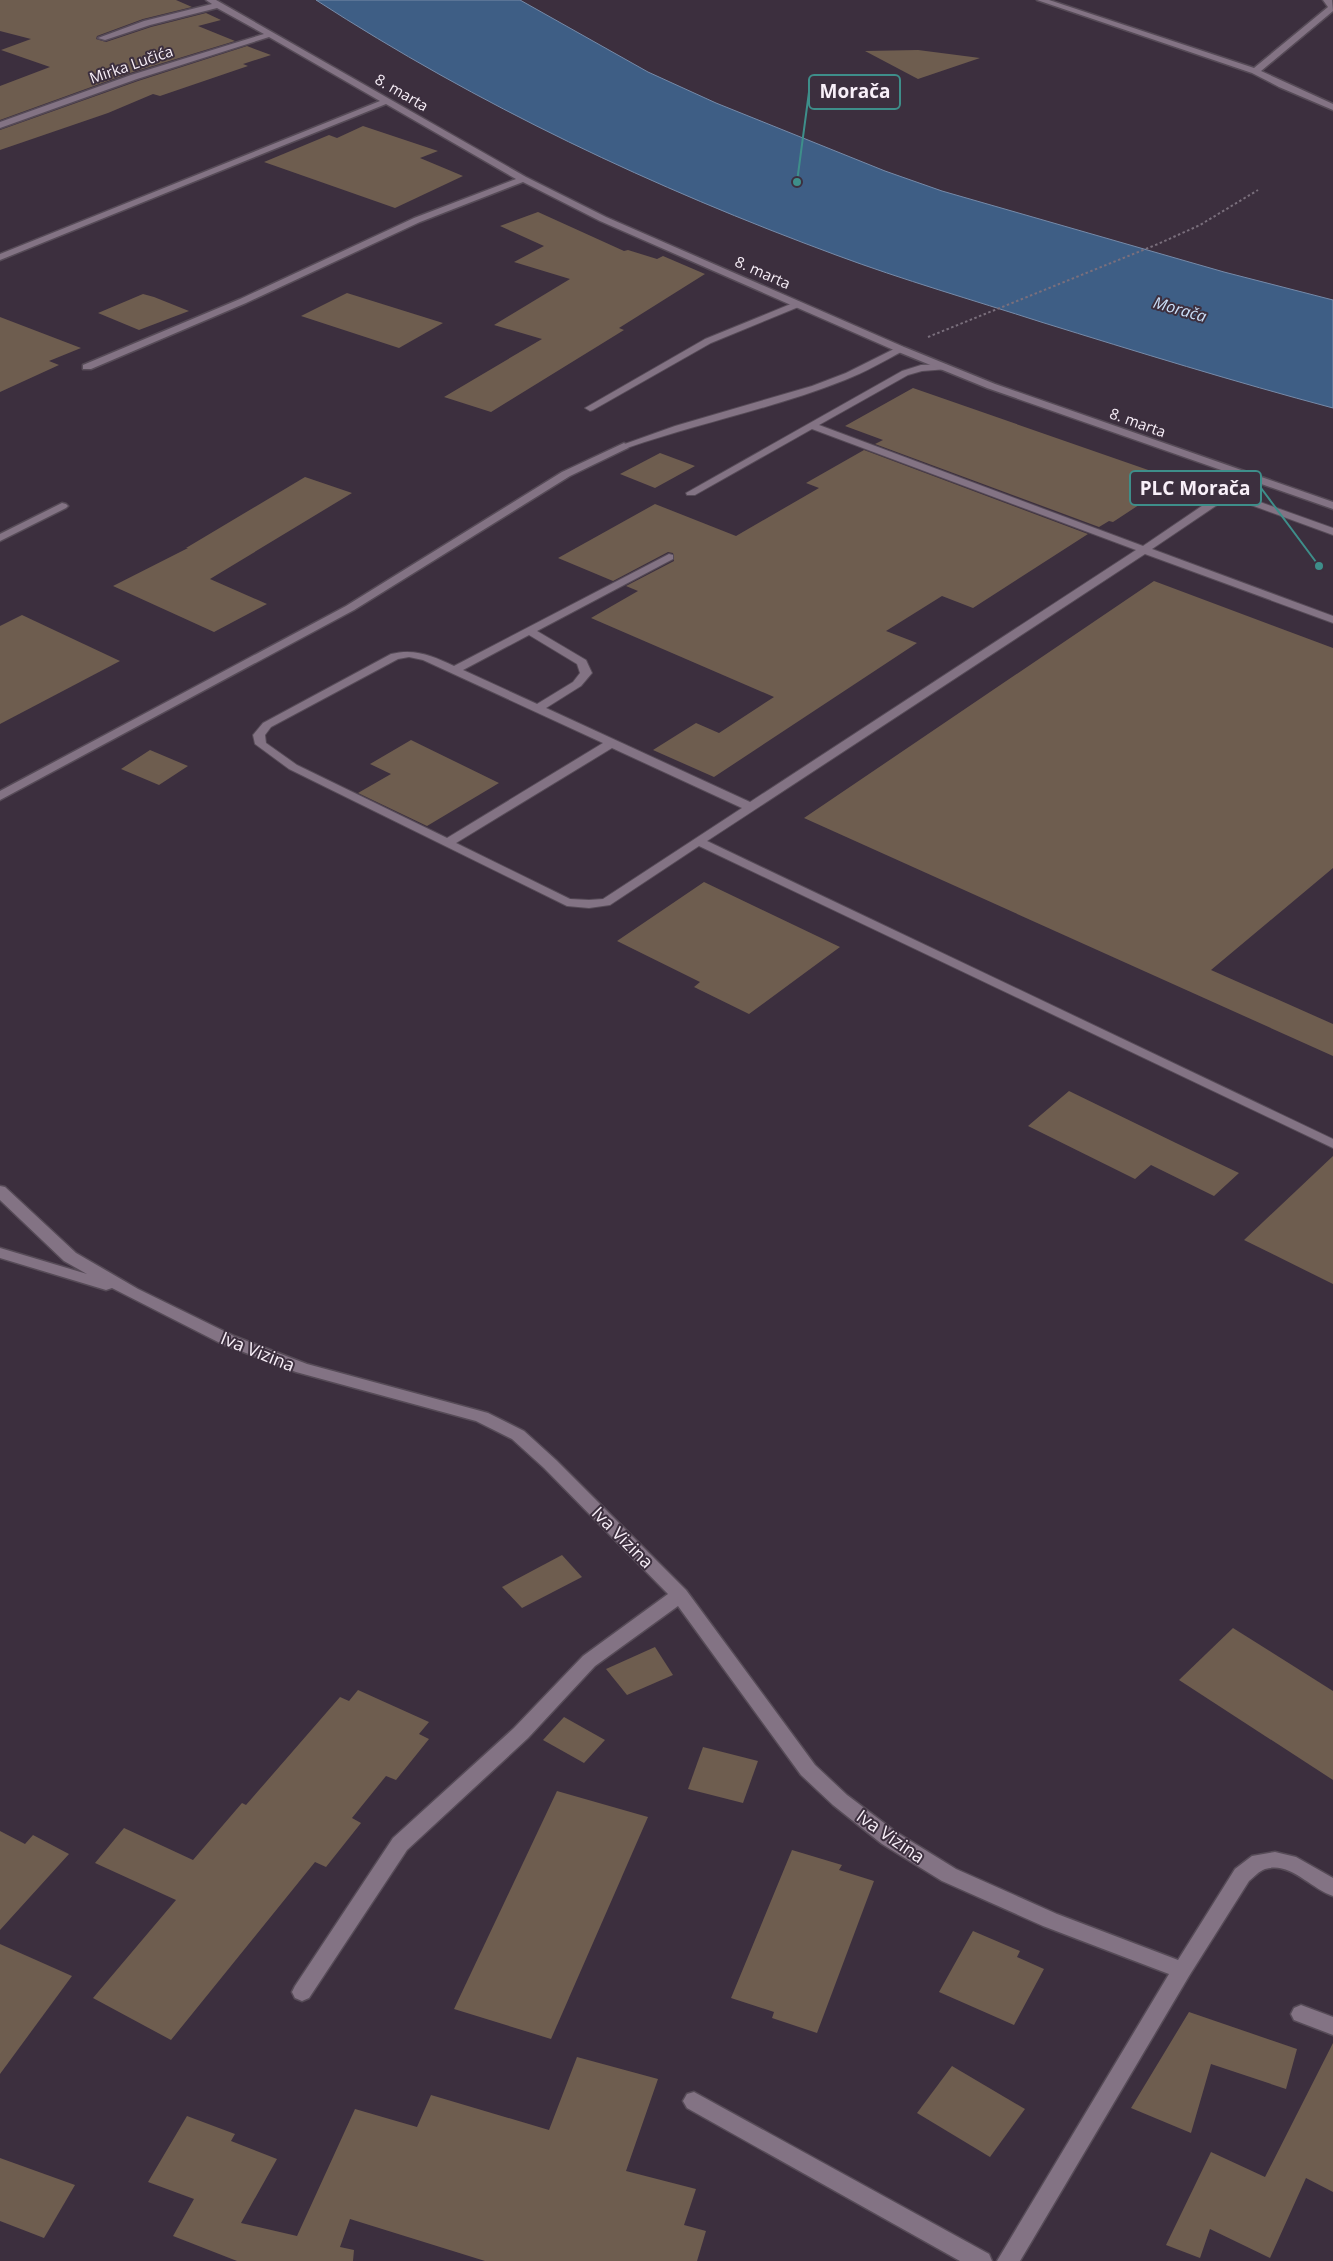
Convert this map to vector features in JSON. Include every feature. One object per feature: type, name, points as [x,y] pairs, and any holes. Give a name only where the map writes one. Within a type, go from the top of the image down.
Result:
[{"type":"street","points":[[1041,0],[1255,71],[1333,107]]},
{"type":"street","points":[[1255,71],[1332,8],[1332,4],[1327,0]]},
{"type":"street","points":[[1063,7],[1077,2]]},
{"type":"street","points":[[102,38],[214,3]]},
{"type":"street","name":"8. marta","points":[[214,3],[272,34],[523,179],[603,219],[944,367],[1000,389],[1333,506]]},
{"type":"street","name":"Mirka Lučića","points":[[0,126],[134,77],[272,34]]},
{"type":"street","points":[[0,257],[387,100]]},
{"type":"street","points":[[87,367],[243,301],[408,224],[523,179]]},
{"type":"street","points":[[0,796],[350,608],[566,474],[624,446]]},
{"type":"street","points":[[0,538],[62,506]]},
{"type":"street","name":"Iva Vizina","points":[[0,1191],[70,1257],[132,1293],[228,1340],[302,1368],[482,1417],[518,1435],[550,1464],[680,1594],[808,1770],[840,1800],[889,1838],[949,1876],[1050,1920],[1182,1970]]},
{"type":"street","points":[[0,1254],[132,1293]]},
{"type":"street","points":[[302,1992],[400,1844],[521,1733],[589,1661],[680,1594]]},
{"type":"street","points":[[1008,2261],[1182,1970],[1242,1875],[1259,1862],[1275,1860],[1296,1865],[1333,1888]]},
{"type":"street","points":[[1301,2014],[1333,2026]]},
{"type":"street","points":[[694,2101],[982,2261]]},
{"type":"lane","points":[[590,408],[708,341],[798,304]]},
{"type":"lane","points":[[624,446],[674,428],[790,396],[844,377],[900,349]]},
{"type":"lane","points":[[691,493],[905,373],[922,368],[944,367]]},
{"type":"lane","points":[[812,426],[1333,620]]},
{"type":"lane","points":[[750,807],[455,670],[426,657],[409,654],[395,656],[267,725],[260,735],[261,744],[293,767],[567,902],[589,904],[606,902],[1145,549],[1250,478]]},
{"type":"lane","points":[[1226,493],[1333,532]]},
{"type":"lane","points":[[455,670],[669,558]]},
{"type":"lane","points":[[529,631],[582,662],[586,673],[577,684],[537,709]]},
{"type":"lane","points":[[447,843],[612,743]]},
{"type":"lane","points":[[698,841],[1333,1144]]},
{"type":"path","points":[[941,331],[1158,244],[1200,225],[1258,190]]},
{"type":"water","points":[[316,0],[520,0],[648,72],[716,103],[885,171],[942,191],[1224,272],[1333,300],[1333,408],[1260,388],[938,290],[861,264],[768,229],[634,173],[568,142],[440,75]]},
{"type":"building","points":[[0,0],[176,0],[192,7],[143,19],[97,36],[96,39],[106,42],[151,27],[206,13],[221,20],[198,26],[235,41],[130,73],[0,120],[0,86],[50,67],[1,50],[31,39],[0,31]]},
{"type":"building","points":[[247,46],[271,55],[243,64],[248,66],[160,96],[153,94],[108,113],[0,150],[0,130],[138,81]]},
{"type":"building","points":[[918,50],[980,58],[918,79],[865,51]]},
{"type":"building","points":[[363,126],[438,151],[420,158],[463,176],[395,208],[264,162],[329,135],[337,138]]},
{"type":"building","points":[[538,212],[624,251],[628,250],[657,259],[663,256],[705,274],[619,328],[624,330],[491,412],[444,397],[542,339],[494,325],[570,279],[514,262],[544,246],[500,226]]},
{"type":"building","points":[[347,293],[443,323],[399,348],[301,316]]},
{"type":"building","points":[[143,294],[189,311],[139,330],[98,313]]},
{"type":"building","points":[[0,317],[81,348],[49,361],[59,365],[0,392]]},
{"type":"building","points":[[913,388],[1177,480],[1113,522],[1109,521],[1099,527],[875,444],[883,440],[845,426]]},
{"type":"building","points":[[864,450],[1088,534],[973,608],[942,596],[886,631],[917,643],[714,777],[653,750],[696,723],[719,733],[774,697],[591,618],[638,591],[626,586],[674,561],[673,553],[668,552],[613,581],[558,558],[655,504],[736,536],[819,488],[806,483]]},
{"type":"building","points":[[660,453],[695,466],[655,488],[620,474]]},
{"type":"building","points":[[305,477],[352,493],[210,579],[267,604],[214,632],[113,586],[188,548],[186,548]]},
{"type":"building","points":[[1154,581],[1333,648],[1333,868],[1211,970],[1333,1024],[1333,1056],[804,818]]},
{"type":"building","points":[[22,615],[120,661],[0,724],[0,626]]},
{"type":"building","points":[[411,740],[499,783],[427,826],[358,793],[391,774],[370,764]]},
{"type":"building","points":[[150,750],[188,766],[159,785],[121,769]]},
{"type":"building","points":[[704,882],[840,947],[749,1014],[694,987],[700,982],[617,941]]},
{"type":"building","points":[[1069,1091],[1239,1173],[1214,1196],[1151,1165],[1135,1179],[1028,1126]]},
{"type":"building","points":[[1333,1156],[1333,1284],[1244,1240]]},
{"type":"building","points":[[562,1555],[582,1577],[522,1608],[502,1587]]},
{"type":"building","points":[[1233,1628],[1333,1691],[1333,1780],[1179,1680]]},
{"type":"building","points":[[655,1647],[673,1675],[627,1695],[606,1669]]},
{"type":"building","points":[[358,1690],[429,1722],[419,1734],[429,1739],[396,1780],[386,1776],[352,1818],[361,1823],[326,1867],[315,1862],[171,2040],[93,1998],[176,1900],[95,1863],[124,1828],[193,1860],[242,1803],[246,1805],[340,1697],[349,1701]]},
{"type":"building","points":[[564,1717],[605,1740],[584,1763],[543,1740]]},
{"type":"building","points":[[703,1747],[758,1761],[743,1803],[688,1789]]},
{"type":"building","points":[[557,1791],[648,1817],[551,2039],[454,2009]]},
{"type":"building","points":[[0,1831],[25,1844],[33,1835],[69,1854],[0,1930]]},
{"type":"building","points":[[792,1850],[842,1865],[839,1870],[874,1881],[817,2033],[772,2018],[774,2012],[731,1998]]},
{"type":"building","points":[[973,1931],[1020,1951],[1017,1957],[1044,1969],[1014,2025],[939,1992]]},
{"type":"building","points":[[0,1944],[72,1976],[0,2074]]},
{"type":"building","points":[[1189,2012],[1297,2049],[1286,2089],[1211,2064],[1191,2133],[1131,2108]]},
{"type":"building","points":[[1333,2043],[1333,2192],[1306,2178],[1270,2258],[1210,2229],[1200,2258],[1166,2245],[1211,2152],[1265,2177]]},
{"type":"building","points":[[577,2057],[658,2079],[626,2171],[696,2189],[684,2225],[706,2231],[697,2261],[485,2261],[350,2219],[340,2247],[354,2250],[353,2261],[237,2261],[173,2236],[194,2199],[148,2182],[187,2116],[235,2134],[231,2141],[277,2159],[241,2223],[297,2236],[355,2109],[417,2127],[431,2095],[549,2130]]},
{"type":"building","points":[[952,2066],[1025,2109],[990,2157],[917,2113]]},
{"type":"building","points":[[0,2158],[75,2185],[44,2238],[0,2221]]},
{"type":"place","name":"Morača","points":[[797,182]]},
{"type":"place","name":"PLC Morača","points":[[1319,566]]}]
